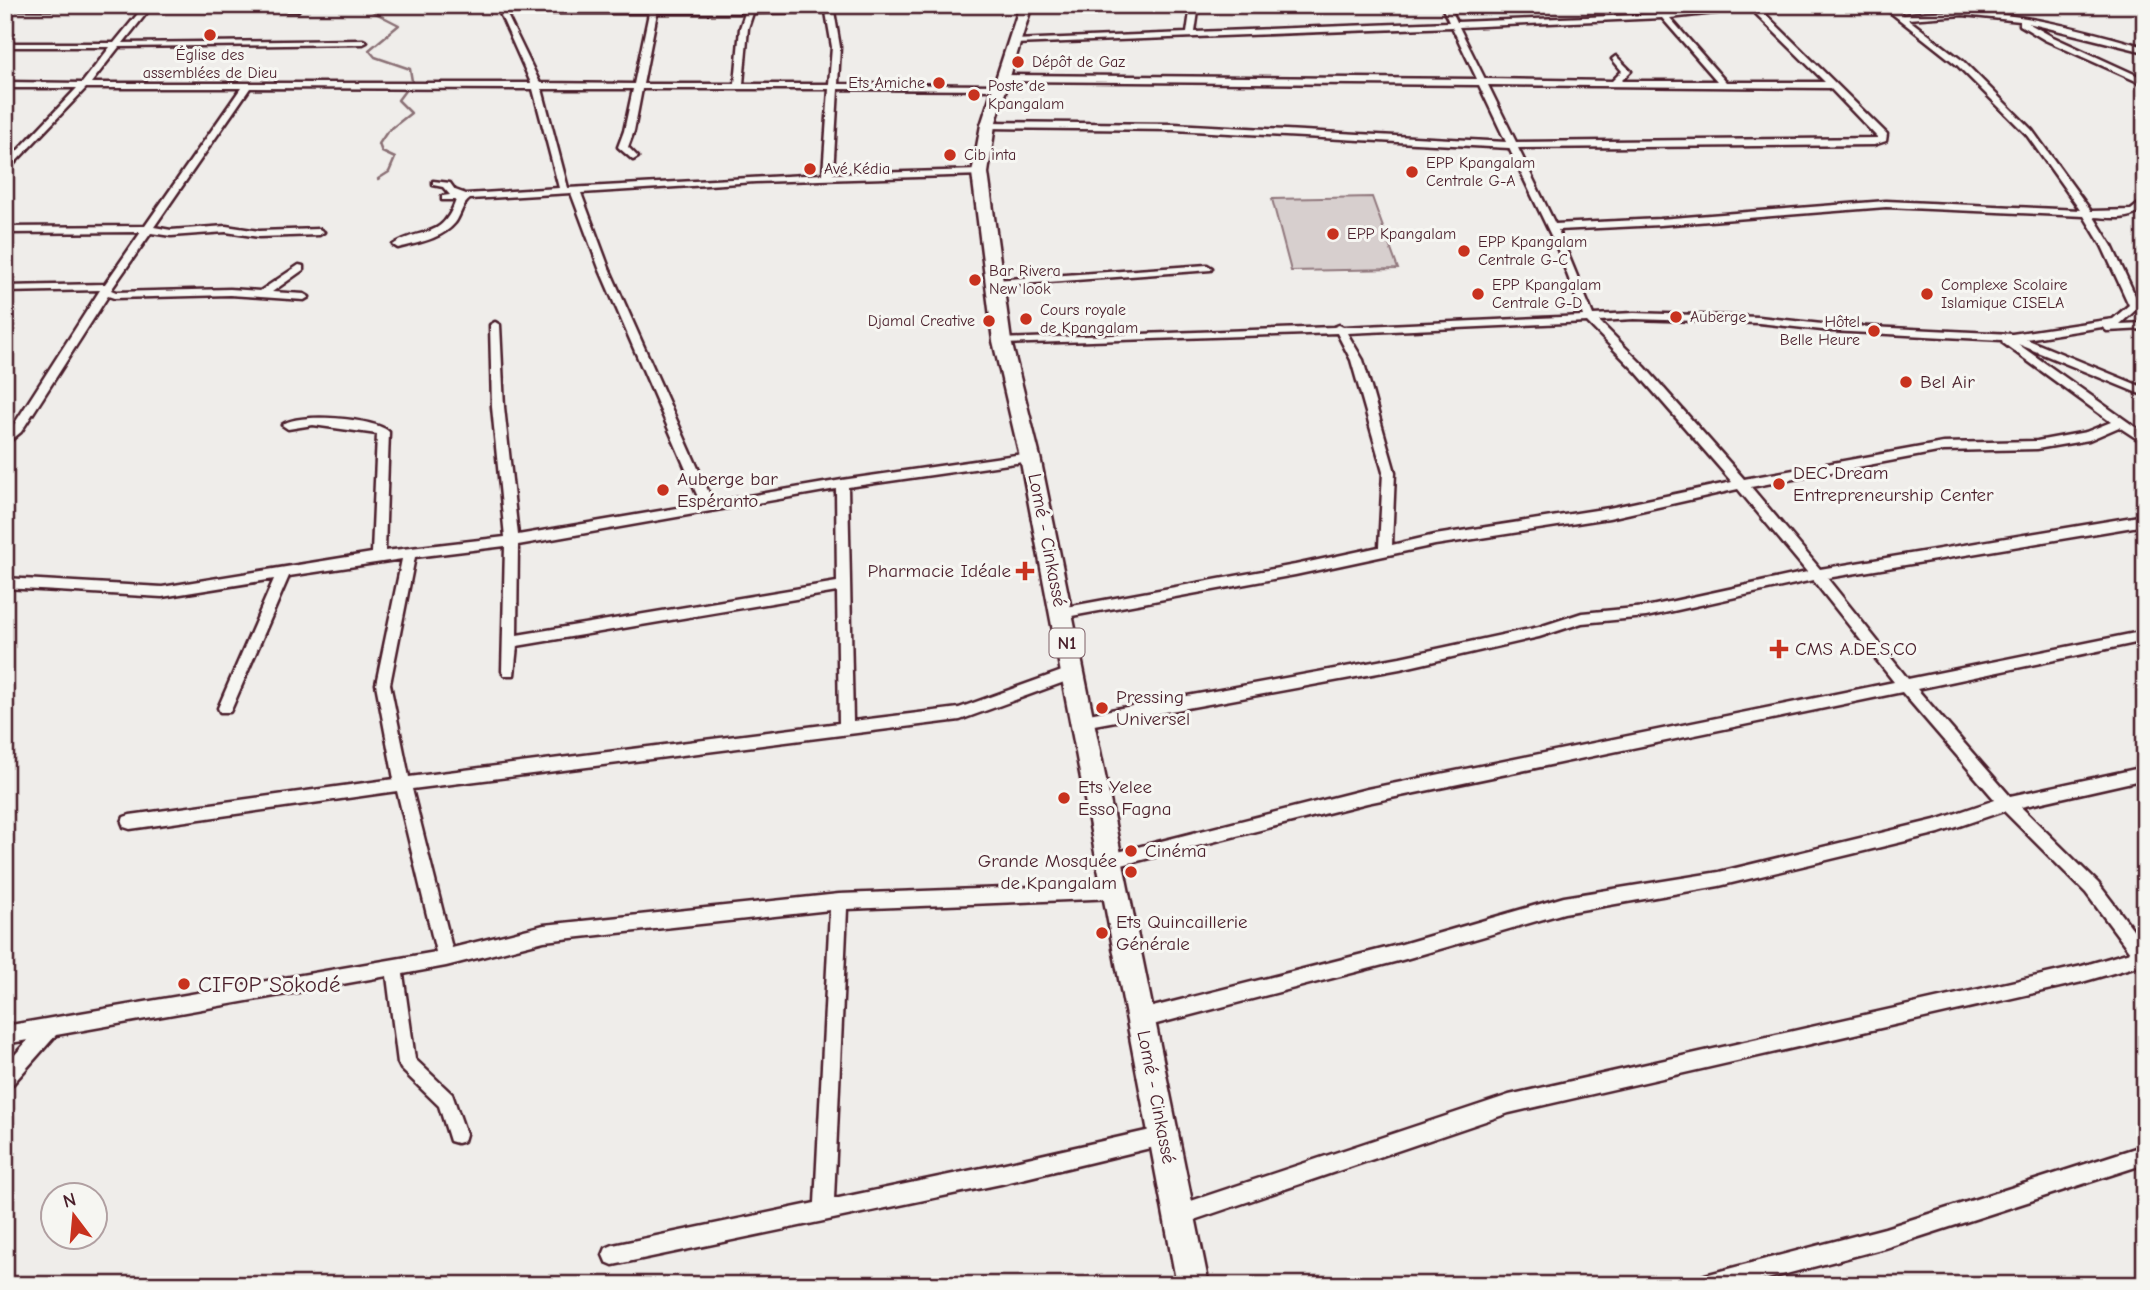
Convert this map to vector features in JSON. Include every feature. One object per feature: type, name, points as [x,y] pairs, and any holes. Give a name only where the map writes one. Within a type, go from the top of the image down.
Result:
[{"type":"highway","name":"Lomé - Cinkassé","points":[[1026,6],[988,125],[980,173],[1002,341],[1030,457],[1193,1285]]},
{"type":"street","points":[[1026,6],[1079,5]]},
{"type":"street","points":[[1191,35],[1195,5]]},
{"type":"street","points":[[1179,1215],[1509,1104],[2082,974],[2144,957],[2092,888],[2007,803],[1905,685],[1818,574],[1741,484],[1641,370],[1589,318],[1579,285],[1445,5]]},
{"type":"street","points":[[1014,42],[1664,16],[1765,5]]},
{"type":"street","points":[[1885,5],[1960,63],[2008,108],[2039,144],[2078,198],[2085,215],[2106,246],[2135,306],[2116,322],[2009,337]]},
{"type":"street","points":[[8,7],[295,9]]},
{"type":"street","points":[[5,170],[85,84],[148,7]]},
{"type":"street","points":[[633,157],[623,147],[639,85],[654,7]]},
{"type":"street","points":[[709,507],[569,190],[536,84],[501,11],[654,7],[828,7],[836,47],[828,177]]},
{"type":"street","points":[[739,85],[744,28],[752,7]]},
{"type":"street","points":[[988,125],[1174,127],[1336,138],[1511,145],[1711,145],[1874,142],[1883,139],[1875,126],[1753,7]]},
{"type":"street","points":[[1903,18],[1945,12],[2016,19],[2071,27],[2145,50]]},
{"type":"street","points":[[1664,16],[1723,83]]},
{"type":"street","points":[[2016,19],[2048,38],[2145,82]]},
{"type":"street","points":[[5,45],[363,42]]},
{"type":"street","points":[[1615,82],[1627,71],[1616,59]]},
{"type":"street","points":[[5,85],[1615,82],[1832,85]]},
{"type":"street","points":[[5,441],[106,289],[247,86]]},
{"type":"street","points":[[445,198],[828,177],[980,173]]},
{"type":"street","points":[[436,183],[447,185],[451,192],[473,195]]},
{"type":"street","points":[[398,245],[448,228],[456,218],[461,200],[473,195]]},
{"type":"street","points":[[1551,227],[1660,222],[1886,204],[2127,215],[2145,202]]},
{"type":"street","points":[[5,230],[147,229],[171,233],[226,229],[259,234],[319,232]]},
{"type":"street","points":[[264,293],[299,268]]},
{"type":"street","points":[[995,283],[1208,268]]},
{"type":"street","points":[[5,289],[106,289],[114,295],[264,293],[304,297]]},
{"type":"street","points":[[1002,341],[1530,323],[1589,318],[1748,320],[1831,328],[2009,337],[2037,346],[2145,392]]},
{"type":"street","points":[[495,324],[498,407],[512,541],[509,671]]},
{"type":"street","points":[[2074,329],[2145,326]]},
{"type":"street","points":[[1339,328],[1357,360],[1389,472],[1385,549]]},
{"type":"street","points":[[1990,335],[2007,341],[2145,440]]},
{"type":"street","points":[[288,425],[313,421],[377,428],[383,432],[377,557]]},
{"type":"street","points":[[1061,613],[1306,568],[1385,549],[1665,502],[1741,484],[1943,447],[2037,445],[2089,436],[2119,423]]},
{"type":"street","points":[[5,583],[162,592],[377,557],[512,541],[842,484],[1030,457]]},
{"type":"street","points":[[842,484],[846,728]]},
{"type":"street","points":[[1083,721],[1400,663],[1539,632],[1582,618],[1646,612],[1818,574],[2145,520]]},
{"type":"street","points":[[409,555],[383,684],[403,784],[446,958]]},
{"type":"street","points":[[225,708],[283,574]]},
{"type":"street","points":[[510,642],[844,586]]},
{"type":"street","points":[[1110,861],[1367,796],[2145,636]]},
{"type":"street","points":[[130,822],[403,784],[960,714],[1073,673]]},
{"type":"street","points":[[1141,1019],[1402,952],[1564,905],[1719,878],[1940,826],[2007,803],[2145,773]]},
{"type":"street","points":[[5,1035],[394,968],[544,933],[839,902],[1116,891]]},
{"type":"street","points":[[824,1210],[839,902]]},
{"type":"street","points":[[394,968],[407,1063],[446,1100],[457,1134]]},
{"type":"street","points":[[5,1080],[52,1026]]},
{"type":"street","points":[[613,1255],[1164,1136]]},
{"type":"street","points":[[1705,1285],[1885,1238],[2145,1154]]},
{"type":"shaded area","name":"EPP Kpangalam","points":[[1372,197],[1398,269],[1291,271],[1272,199]]},
{"type":"waterway","points":[[360,5],[399,25],[369,50],[375,57],[410,69],[412,81]]},
{"type":"waterway","points":[[378,179],[389,172],[395,158],[382,152],[379,144],[387,132],[411,113],[398,100],[407,88]]},
{"type":"place","name":"Église des assemblées de Dieu","points":[[210,35]]},
{"type":"place","name":"Dépôt de Gaz","points":[[1018,62]]},
{"type":"place","name":"Ets Amiche","points":[[939,83]]},
{"type":"place","name":"Poste de Kpangalam","points":[[974,95]]},
{"type":"place","name":"Cib inta","points":[[950,155]]},
{"type":"place","name":"Avé Kédia","points":[[810,169]]},
{"type":"place","name":"EPP Kpangalam Centrale G-A","points":[[1412,172]]},
{"type":"place","name":"EPP Kpangalam","points":[[1333,234]]},
{"type":"place","name":"EPP Kpangalam Centrale G-C","points":[[1464,251]]},
{"type":"place","name":"Bar Rivera New look","points":[[975,280]]},
{"type":"place","name":"EPP Kpangalam Centrale G-D","points":[[1478,294]]},
{"type":"place","name":"Complexe Scolaire Islamique CISELA","points":[[1927,294]]},
{"type":"place","name":"Auberge","points":[[1676,317]]},
{"type":"place","name":"Cours royale de Kpangalam","points":[[1026,319]]},
{"type":"place","name":"Djamal Creative","points":[[989,321]]},
{"type":"place","name":"Hôtel Belle Heure","points":[[1874,331]]},
{"type":"place","name":"Bel Air","points":[[1906,382]]},
{"type":"place","name":"DEC Dream Entrepreneurship Center","points":[[1779,484]]},
{"type":"place","name":"Auberge bar Espéranto","points":[[663,490]]},
{"type":"place","name":"Pharmacie Idéale","points":[[1025,571]]},
{"type":"place","name":"CMS A.DE.S.CO","points":[[1779,649]]},
{"type":"place","name":"Pressing Universel","points":[[1102,708]]},
{"type":"place","name":"Ets Yelee Esso Fagna","points":[[1064,798]]},
{"type":"place","name":"Cinéma","points":[[1131,851]]},
{"type":"place","name":"Grande Mosquée de Kpangalam","points":[[1131,872]]},
{"type":"place","name":"Ets Quincaillerie Générale","points":[[1102,933]]},
{"type":"place","name":"CIFOP Sokodé","points":[[184,984]]}]
